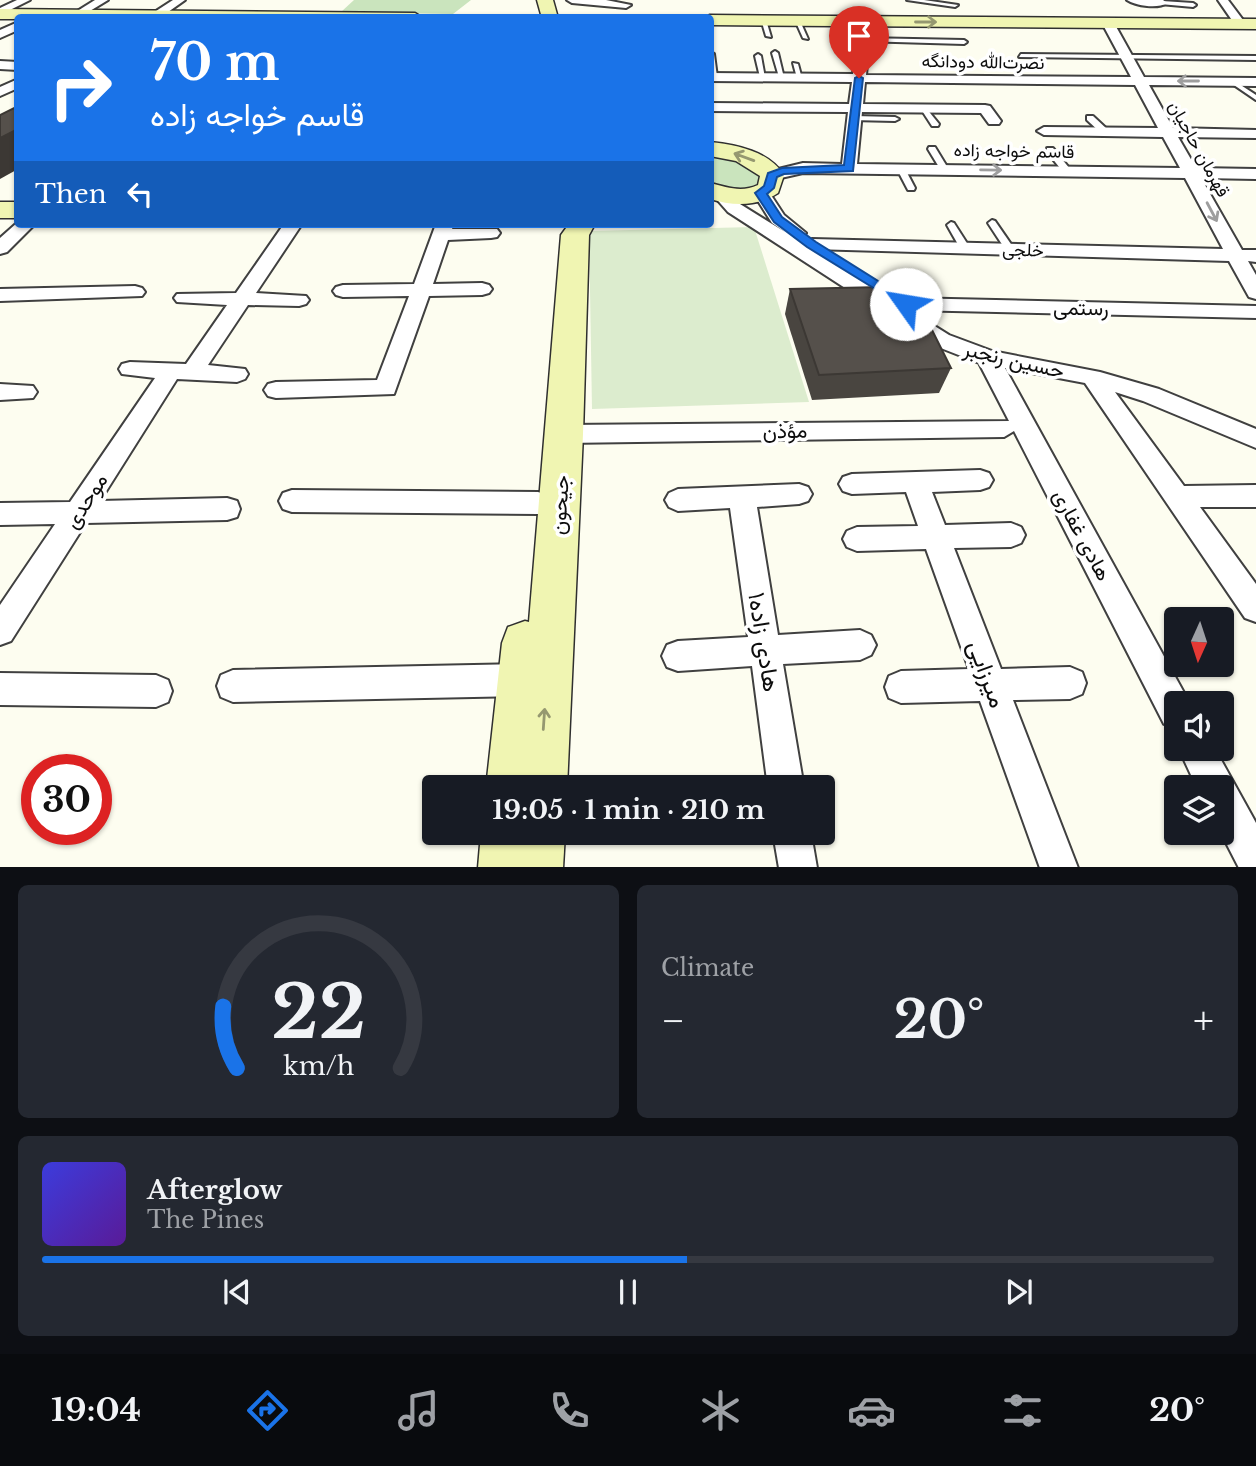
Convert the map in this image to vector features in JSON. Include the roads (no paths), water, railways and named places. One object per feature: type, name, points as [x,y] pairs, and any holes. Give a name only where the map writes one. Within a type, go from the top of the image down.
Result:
[{"type":"main road","points":[[897,21],[903,0]]},
{"type":"main road","points":[[82,14],[99,11],[139,14]]},
{"type":"main road","points":[[714,21],[766,28],[797,21],[1248,24]]},
{"type":"main road","points":[[714,150],[750,159],[766,167],[766,184],[714,194]]},
{"type":"main road","name":"جیحون","points":[[514,775],[563,228]]},
{"type":"main road","name":"جیحون","points":[[541,775],[565,434],[575,235],[579,228]]},
{"type":"main road","points":[[507,867],[508,845]]},
{"type":"main road","points":[[534,867],[536,845]]},
{"type":"street","points":[[0,13],[25,0]]},
{"type":"street","points":[[167,14],[180,0]]},
{"type":"street","points":[[572,0],[629,3]]},
{"type":"street","points":[[1132,0],[1161,1],[1175,23]]},
{"type":"street","points":[[1223,0],[1248,24]]},
{"type":"street","points":[[849,168],[865,21]]},
{"type":"street","name":"قهرمان حاجیان","points":[[1108,23],[1256,293]]},
{"type":"street","name":"نصرت‌الله دودانگه","points":[[714,77],[1256,82]]},
{"type":"street","points":[[714,107],[855,113],[924,109],[989,115]]},
{"type":"street","points":[[1044,131],[1256,134]]},
{"type":"street","name":"قاسم خواجه زاده","points":[[766,184],[791,169],[1256,174]]},
{"type":"street","name":"حسین رنجبر","points":[[766,184],[778,219],[811,244],[953,331],[977,339],[1120,370],[1202,398],[1255,431]]},
{"type":"street","name":"حسین رنجبر","points":[[714,194],[941,340],[988,358],[1092,377],[1255,431]]},
{"type":"street","points":[[0,248],[22,228]]},
{"type":"street","name":"موحدی","points":[[0,631],[121,447],[241,300],[290,228]]},
{"type":"street","points":[[276,390],[386,388],[443,230],[491,233]]},
{"type":"street","name":"خلجی","points":[[811,244],[1256,256]]},
{"type":"street","points":[[343,291],[482,289]]},
{"type":"street","points":[[0,295],[135,292]]},
{"type":"street","points":[[184,298],[299,300]]},
{"type":"street","name":"رستمی","points":[[906,304],[1256,312]]},
{"type":"street","name":"هادی غفاری","points":[[988,358],[1165,691]]},
{"type":"street","points":[[130,369],[237,374]]},
{"type":"street","points":[[1092,377],[1256,608]]},
{"type":"street","points":[[0,392],[25,392]]},
{"type":"street","name":"مؤذن","points":[[565,434],[1004,428]]},
{"type":"street","points":[[852,484],[980,480]]},
{"type":"street","name":"میرزایی","points":[[915,481],[1059,867]]},
{"type":"street","points":[[678,500],[799,494]]},
{"type":"street","points":[[1177,497],[1256,496]]},
{"type":"street","name":"هادی زاده۱","points":[[742,497],[784,775]]},
{"type":"street","points":[[292,500],[538,503]]},
{"type":"street","points":[[0,514],[227,509]]},
{"type":"street","points":[[857,539],[1011,535]]},
{"type":"street","points":[[678,656],[860,645]]},
{"type":"street","points":[[233,687],[521,680]]},
{"type":"street","points":[[901,688],[1070,683]]},
{"type":"street","points":[[0,689],[156,691]]},
{"type":"street","points":[[1234,820],[1256,861]]},
{"type":"street","points":[[794,845],[798,867]]},
{"type":"lane","points":[[910,0],[955,5]]},
{"type":"lane","points":[[1161,1],[1193,5]]},
{"type":"lane","points":[[797,21],[806,38]]},
{"type":"lane","points":[[863,40],[964,42]]},
{"type":"lane","points":[[933,41],[939,49]]},
{"type":"lane","points":[[1234,47],[1253,58]]},
{"type":"lane","points":[[1184,48],[1197,58]]},
{"type":"lane","points":[[775,53],[782,77]]},
{"type":"lane","points":[[758,55],[763,77]]},
{"type":"lane","points":[[1021,56],[1253,58]]},
{"type":"lane","points":[[794,64],[800,78]]},
{"type":"lane","points":[[1233,82],[1256,98]]},
{"type":"lane","points":[[924,109],[935,124]]},
{"type":"lane","points":[[855,113],[895,119]]},
{"type":"lane","points":[[1090,118],[1105,132]]},
{"type":"lane","points":[[932,149],[945,170]]},
{"type":"lane","points":[[1050,150],[1067,171]]},
{"type":"lane","points":[[901,169],[912,188]]},
{"type":"lane","points":[[992,223],[1010,250]]},
{"type":"lane","points":[[951,225],[965,248]]}]
